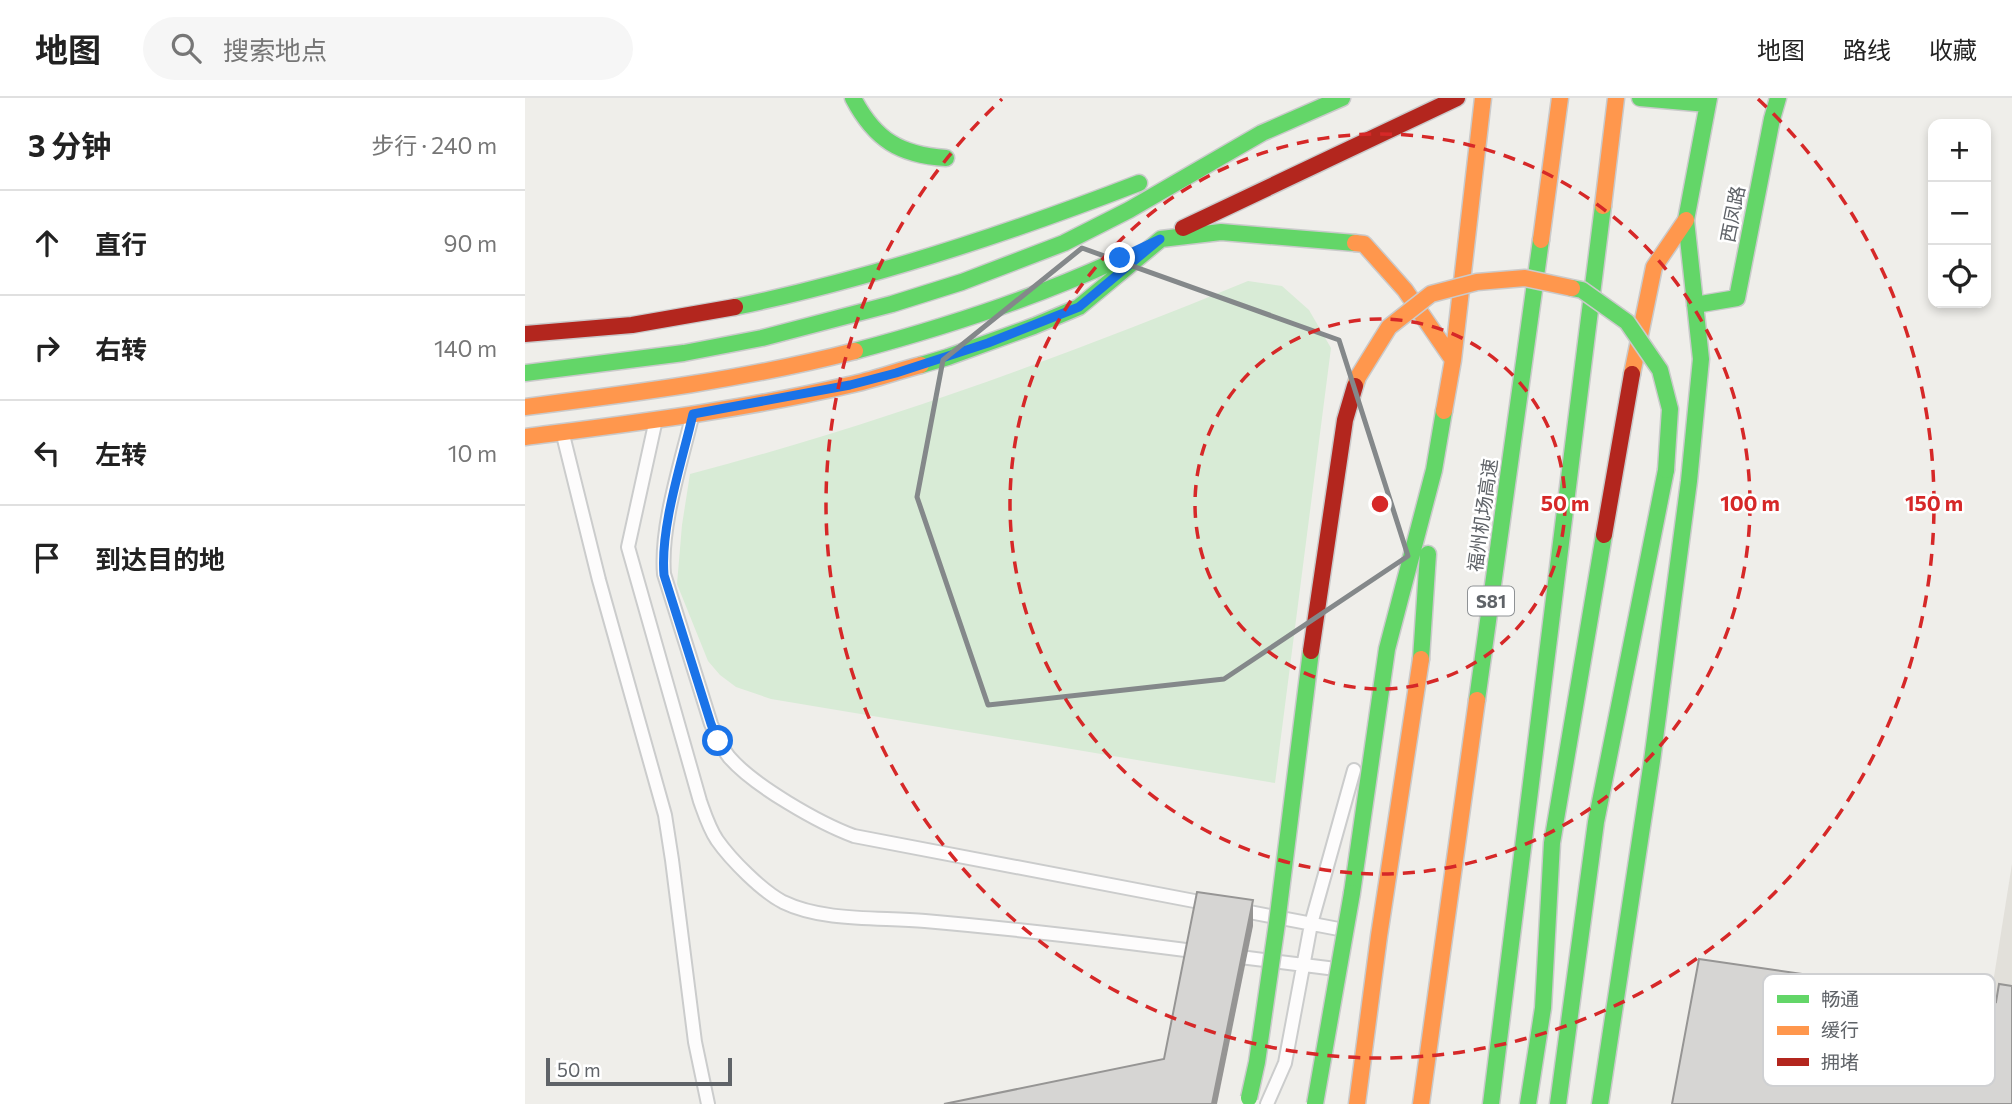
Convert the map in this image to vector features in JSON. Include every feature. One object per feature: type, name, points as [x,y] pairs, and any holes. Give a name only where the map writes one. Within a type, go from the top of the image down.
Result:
[{"type":"main road","points":[[853,98],[866,121],[902,150],[946,158]]},
{"type":"main road","points":[[525,334],[646,323],[749,305],[817,289],[954,250],[1101,198],[1342,98]]},
{"type":"main road","points":[[525,407],[741,377],[847,354],[1029,298],[1080,278],[1457,98]]},
{"type":"main road","points":[[1315,1104],[1352,893],[1387,649],[1434,470],[1453,360],[1483,98]]},
{"type":"main road","name":"福州机场高速","points":[[1421,1104],[1560,98]]},
{"type":"main road","points":[[1492,1104],[1616,98]]},
{"type":"main road","points":[[1600,1104],[1652,761],[1689,481],[1701,359],[1686,220],[1708,101],[1640,98]]},
{"type":"main road","name":"西凤路","points":[[1695,305],[1737,298],[1778,98]]},
{"type":"main road","points":[[525,373],[684,353],[762,338],[892,304],[962,282],[1064,243],[1262,133]]},
{"type":"main road","points":[[1528,1104],[1543,1008],[1552,843],[1629,391],[1654,267],[1686,220]]},
{"type":"main road","points":[[525,437],[693,414],[861,382],[948,358],[1079,307],[1160,239],[1221,232],[1364,244],[1405,290],[1453,360]]},
{"type":"main road","points":[[1247,1104],[1257,1062],[1304,694],[1345,420],[1358,377],[1389,327],[1431,294],[1477,282],[1525,278],[1582,289],[1627,322],[1660,370],[1670,409],[1665,470],[1596,822],[1558,1104]]},
{"type":"main road","points":[[1357,1104],[1366,933],[1422,656],[1434,470]]},
{"type":"lane","points":[[693,414],[667,523],[664,575],[711,724],[718,741],[743,771],[807,814],[854,836],[1366,933]]},
{"type":"lane","points":[[656,420],[628,547],[707,822],[717,840],[737,864],[758,883],[782,901],[828,915],[922,920],[1010,929],[1363,972]]},
{"type":"lane","points":[[562,431],[599,580],[665,815],[695,1042],[708,1104]]},
{"type":"lane","points":[[1267,1104],[1285,1063],[1311,924],[1387,649]]},
{"type":"highlighted area","points":[[1082,248],[1339,340],[1408,556],[1224,679],[988,705],[917,497],[943,360]]},
{"type":"shaded area","points":[[2012,864],[2012,1011],[1995,1009],[1994,974]]},
{"type":"green space","points":[[1248,281],[1282,286],[1309,310],[1331,348],[1275,783],[771,699],[736,687],[708,661],[677,584],[690,474],[832,433],[972,387],[1111,336]]},
{"type":"building","points":[[1197,892],[1253,900],[1212,1104],[944,1104],[1164,1059]]},
{"type":"building","points":[[1699,959],[1803,974],[1763,974],[1763,1086],[1995,1086],[1995,1002],[1999,984],[2012,986],[2012,1104],[1672,1104]]},
{"type":"traffic: fast","points":[[853,98],[870,125],[891,143],[915,153],[946,158]]},
{"type":"traffic: fast","points":[[525,373],[684,353],[762,338],[892,304],[962,282],[1064,243],[1129,210],[1262,133],[1342,98]]},
{"type":"traffic: fast","points":[[1640,98],[1707,104]]},
{"type":"traffic: fast","points":[[1600,1104],[1652,761],[1689,481],[1701,359],[1686,220],[1709,98]]},
{"type":"traffic: fast","points":[[1695,305],[1737,298],[1778,98]]},
{"type":"traffic: fast","points":[[735,307],[838,283],[940,253],[1139,183]]},
{"type":"traffic: fast","points":[[1491,1104],[1603,206]]},
{"type":"traffic: fast","points":[[921,365],[1034,326],[1079,307],[1161,239],[1221,232],[1355,243]]},
{"type":"traffic: fast","points":[[1477,700],[1541,240]]},
{"type":"traffic: fast","points":[[855,351],[988,311],[1117,260]]},
{"type":"traffic: fast","points":[[1572,288],[1582,290],[1627,322],[1660,370],[1670,409],[1666,470]]},
{"type":"traffic: fast","points":[[1352,893],[1387,649],[1434,470],[1444,411]]},
{"type":"traffic: fast","points":[[1558,1104],[1596,822],[1666,470]]},
{"type":"traffic: fast","points":[[1528,1104],[1543,1008],[1552,843],[1604,535]]},
{"type":"traffic: fast","points":[[1421,659],[1428,554]]},
{"type":"traffic: fast","points":[[1249,1098],[1257,1062],[1277,923],[1311,651]]},
{"type":"traffic: fast","points":[[1315,1104],[1352,893]]},
{"type":"traffic: slow","points":[[1444,411],[1453,360],[1483,98]]},
{"type":"traffic: slow","points":[[1541,240],[1560,98]]},
{"type":"traffic: slow","points":[[1603,206],[1616,98]]},
{"type":"traffic: slow","points":[[1632,374],[1654,267],[1686,220]]},
{"type":"traffic: slow","points":[[1355,243],[1364,244],[1405,290],[1453,360]]},
{"type":"traffic: slow","points":[[1355,386],[1389,327],[1431,294],[1477,282],[1525,278],[1572,288]]},
{"type":"traffic: slow","points":[[525,407],[650,391],[855,351]]},
{"type":"traffic: slow","points":[[525,437],[768,402],[858,383],[921,365]]},
{"type":"traffic: slow","points":[[1357,1104],[1379,936],[1421,659]]},
{"type":"traffic: slow","points":[[1421,1104],[1477,700]]},
{"type":"traffic: jam","points":[[1183,228],[1457,98]]},
{"type":"traffic: jam","points":[[525,334],[632,325],[735,307]]},
{"type":"traffic: jam","points":[[1604,535],[1632,374]]},
{"type":"traffic: jam","points":[[1311,651],[1345,420],[1355,386]]},
{"type":"route","points":[[718,741],[664,575],[667,523],[693,414],[850,385],[948,358],[1034,326],[1079,307],[1160,239],[1120,258]]}]
